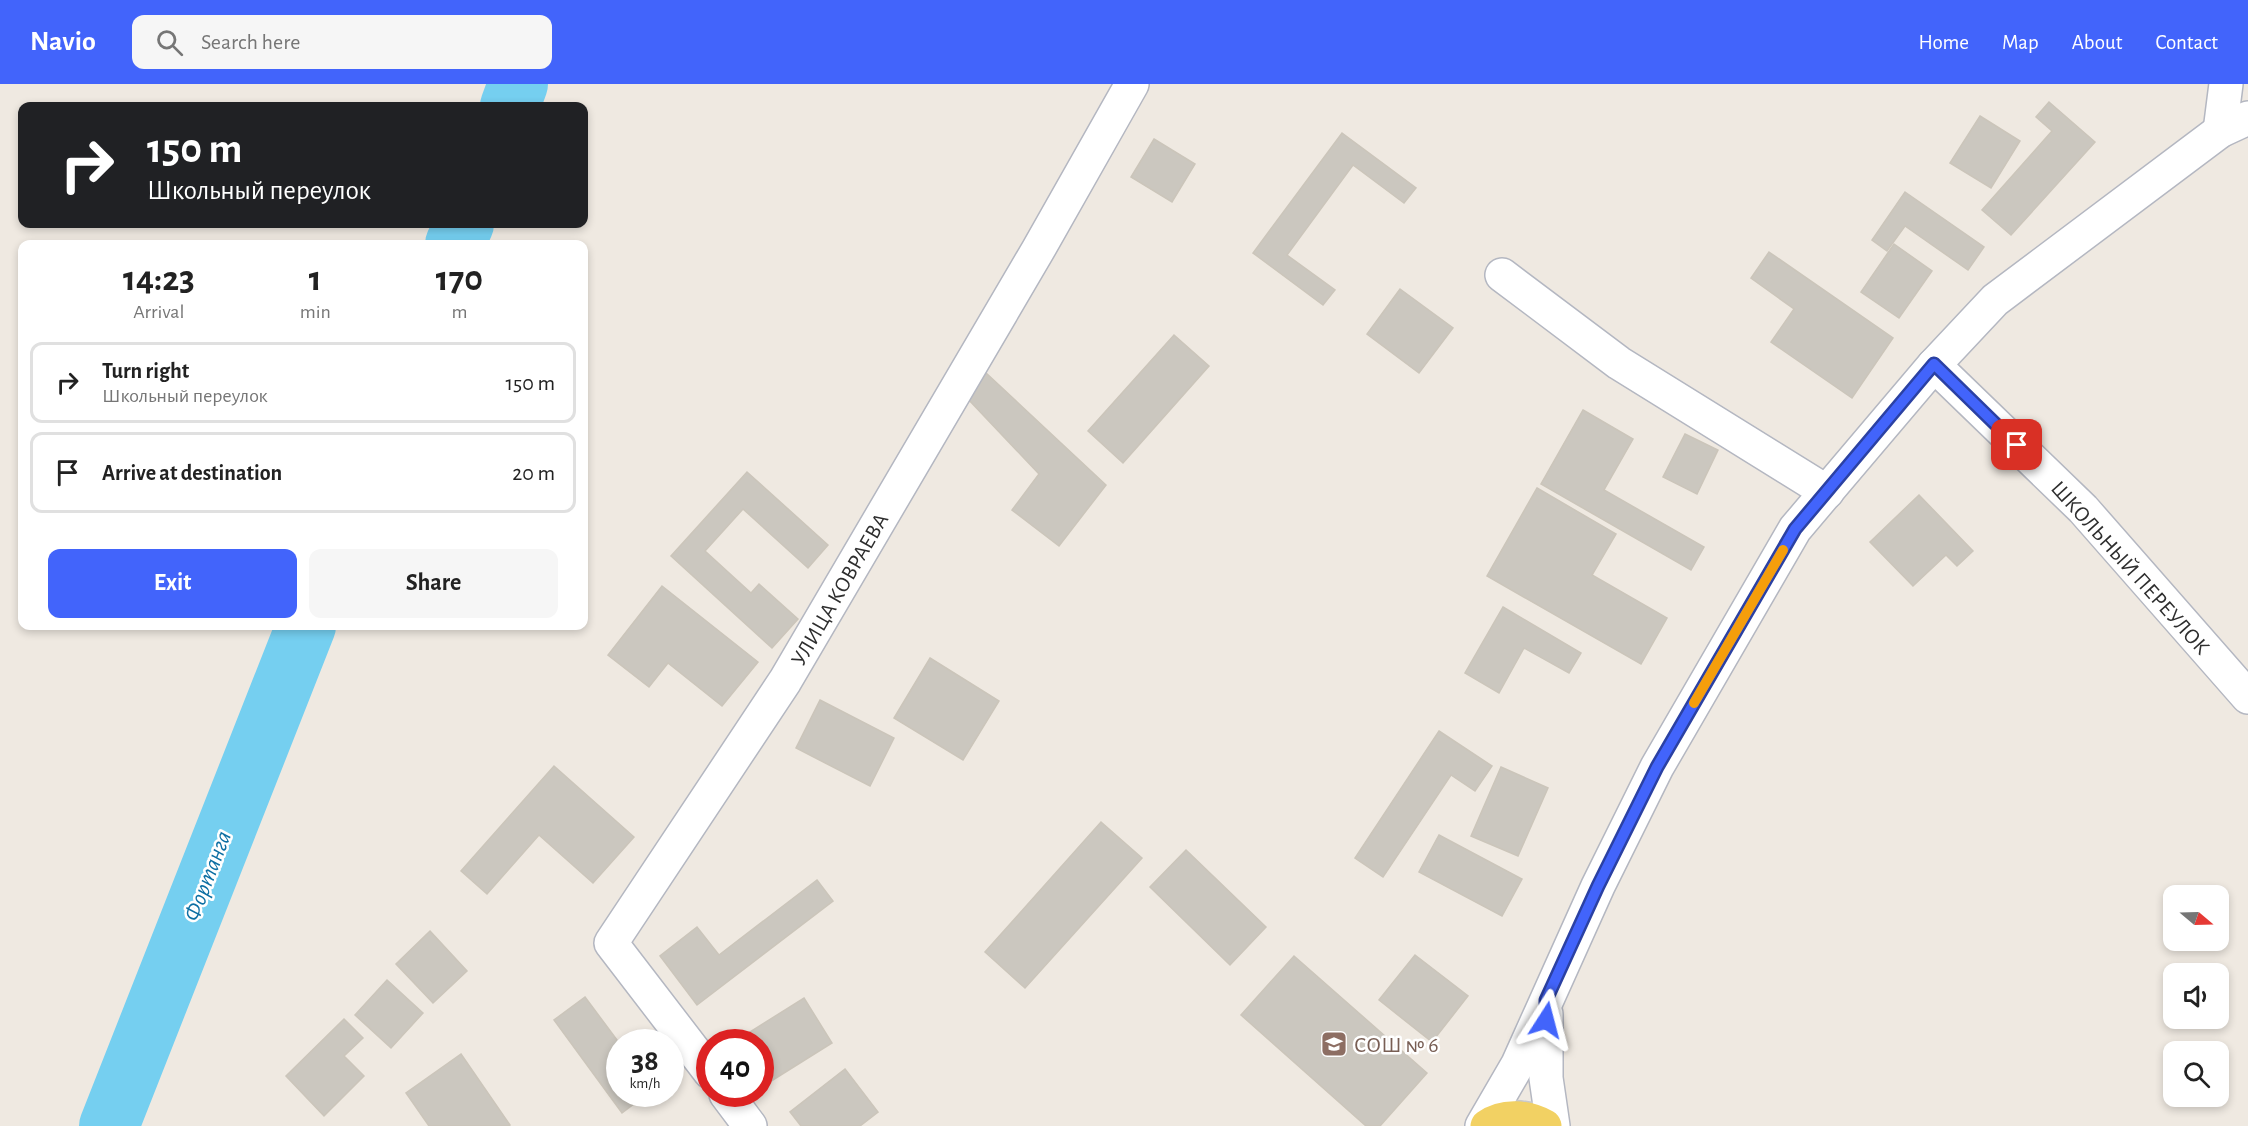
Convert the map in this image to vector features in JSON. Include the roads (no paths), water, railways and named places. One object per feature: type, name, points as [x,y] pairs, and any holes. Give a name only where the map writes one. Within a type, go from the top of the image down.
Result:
[{"type":"main road","points":[[1484,1126],[1517,1117],[1530,1119],[1545,1126]]},
{"type":"street","name":"УЛИЦА КОВРАЕВА","points":[[696,1054],[611,943],[785,681],[1038,250],[1132,84]]},
{"type":"street","points":[[1484,1126],[1518,1064],[1598,886],[1657,767],[1795,529],[1934,364],[1995,300],[2234,124],[2226,84]]},
{"type":"street","points":[[1502,275],[1619,363],[1827,492]]},
{"type":"street","name":"ШКОЛЬНЫЙ ПЕРЕУЛОК","points":[[1934,364],[2083,509],[2248,697]]},
{"type":"street","points":[[1546,1000],[1546,1078],[1553,1126]]},
{"type":"street","points":[[736,1107],[750,1126]]},
{"type":"waterway","name":"Фортанга","points":[[511,102],[518,84]]},
{"type":"waterway","name":"Фортанга","points":[[457,240],[462,228]]},
{"type":"waterway","name":"Фортанга","points":[[109,1126],[304,630]]},
{"type":"place","name":"СОШ № 6","points":[[1334,1044]]}]
